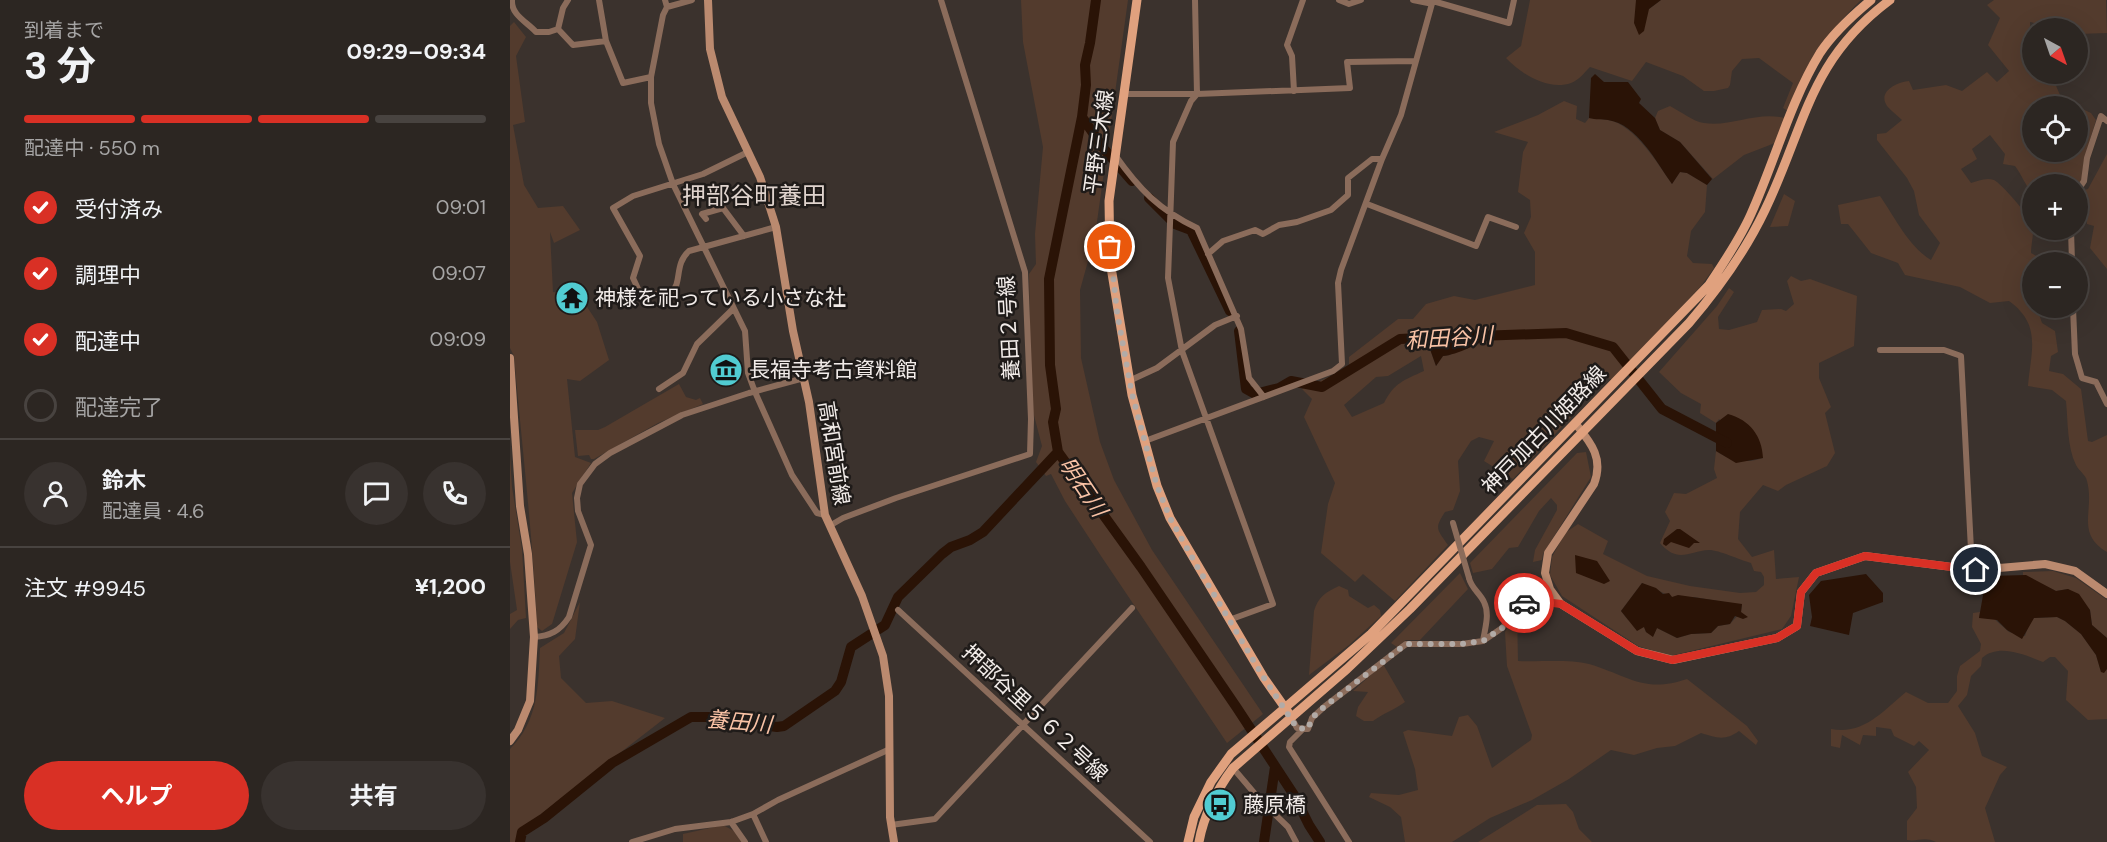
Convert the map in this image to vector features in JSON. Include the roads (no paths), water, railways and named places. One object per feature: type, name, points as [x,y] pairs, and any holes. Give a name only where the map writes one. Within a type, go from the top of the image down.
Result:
[{"type":"main road","name":"平野三木線","points":[[1137,0],[1108,201],[1110,261],[1117,312],[1131,380],[1157,486],[1170,518],[1229,620],[1288,713]]},
{"type":"main road","name":"神戸加古川姫路線","points":[[1288,713],[1371,634],[1709,285],[1737,242],[1750,216],[1798,97],[1821,52],[1838,31],[1871,0]]},
{"type":"main road","name":"神戸加古川姫路線","points":[[1199,842],[1207,812],[1219,787],[1235,766],[1273,726],[1395,624],[1689,323],[1735,266],[1766,207],[1809,99],[1821,76],[1845,41],[1890,0]]},
{"type":"main road","name":"神戸加古川姫路線","points":[[1188,842],[1194,817],[1211,782],[1231,754],[1273,726]]},
{"type":"street","points":[[512,0],[512,7],[517,16],[536,32],[558,29]]},
{"type":"street","points":[[558,29],[563,8],[568,0]]},
{"type":"street","points":[[599,0],[606,41],[623,83],[651,77]]},
{"type":"street","points":[[692,0],[666,4],[663,15],[651,77],[651,104],[659,144],[673,184],[745,331],[748,373],[792,475],[817,513],[825,515]]},
{"type":"street","name":"高和宮前線","points":[[708,0],[710,50],[722,96],[766,193],[776,227],[793,331],[804,378],[825,515],[883,656],[889,696],[891,825],[894,842]]},
{"type":"street","name":"養田２号線","points":[[831,525],[843,518],[896,498],[1030,454],[1031,419],[1025,272],[940,0]]},
{"type":"street","points":[[1195,0],[1197,94],[1191,101],[1173,141],[1168,278],[1182,351],[1273,604],[1229,620]]},
{"type":"street","points":[[1294,91],[1292,56],[1287,45],[1303,0]]},
{"type":"street","points":[[1339,0],[1349,4],[1361,0]]},
{"type":"street","points":[[1413,0],[1428,3],[1433,0],[1509,23],[1514,0]]},
{"type":"street","points":[[1145,441],[1264,398],[1333,371],[1342,364],[1338,283],[1344,260],[1401,115],[1433,0]]},
{"type":"street","points":[[558,29],[573,45],[606,41]]},
{"type":"street","points":[[1124,94],[1197,94],[1350,88],[1347,62],[1415,61]]},
{"type":"street","points":[[2086,174],[2087,158],[2101,116],[2107,121]]},
{"type":"street","points":[[748,152],[703,174],[633,196],[619,202],[613,208],[640,256],[633,278],[639,291],[658,296],[669,293],[678,279],[684,255],[688,251],[776,227]]},
{"type":"street","points":[[1114,158],[1151,199],[1171,216],[1197,228],[1237,316],[1249,378],[1264,398]]},
{"type":"street","points":[[1208,254],[1223,241],[1256,230],[1263,234],[1279,225],[1297,222],[1331,210],[1348,195],[1348,178],[1372,159],[1382,159]]},
{"type":"street","points":[[717,195],[723,208],[744,236]]},
{"type":"street","points":[[1367,204],[1476,246],[1488,217],[1516,228]]},
{"type":"street","points":[[689,218],[704,217],[723,208]]},
{"type":"street","points":[[659,389],[683,374],[697,344],[733,309]]},
{"type":"street","points":[[1131,380],[1157,368],[1215,325],[1237,316]]},
{"type":"street","points":[[2073,318],[2074,354],[2082,378],[2096,382],[2107,404]]},
{"type":"street","points":[[1880,350],[1944,350],[1961,356],[1972,569]]},
{"type":"street","points":[[510,357],[520,506],[528,554],[534,637],[530,701],[518,730],[510,741]]},
{"type":"street","points":[[534,637],[553,633],[563,625],[568,617],[591,545],[578,511],[580,484],[595,464],[610,453],[682,415],[804,378]]},
{"type":"street","points":[[1575,423],[1582,432]]},
{"type":"street","name":"神戸加古川姫路線","points":[[1582,432],[1596,452],[1599,462],[1598,474],[1594,484],[1548,553],[1545,573],[1550,589],[1561,604],[1637,651],[1672,660],[1777,638],[1797,626],[1801,592],[1816,573],[1865,556],[1972,569],[2045,564],[2075,571],[2107,594]]},
{"type":"street","points":[[1288,713],[1293,724],[1302,729],[1308,729],[1312,718],[1324,707],[1406,644],[1462,644],[1483,641],[1487,616],[1484,602],[1471,586],[1453,523]]},
{"type":"street","name":"神戸加古川姫路線","points":[[1483,641],[1502,628],[1527,601],[1561,604]]},
{"type":"street","points":[[891,825],[935,819],[1132,608]]},
{"type":"street","name":"押部谷里５６２号線","points":[[898,610],[1150,842]]},
{"type":"street","points":[[1302,729],[1290,742],[1289,747],[1349,842]]},
{"type":"street","points":[[633,842],[675,829],[731,822],[753,814],[778,800],[890,749]]},
{"type":"street","points":[[1235,766],[1262,801],[1280,817],[1296,842]]},
{"type":"street","points":[[753,814],[766,842]]},
{"type":"street","points":[[731,822],[745,842]]},
{"type":"water","points":[[1636,0],[1661,0],[1649,9],[1644,31],[1639,35],[1634,23]]},
{"type":"water","points":[[1595,74],[1604,82],[1628,82],[1641,99],[1639,103],[1655,118],[1660,130],[1680,142],[1712,179],[1707,185],[1687,173],[1680,172],[1672,184],[1637,136],[1618,123],[1589,118],[1591,78]]},
{"type":"water","points":[[1441,327],[1451,334],[1462,328],[1491,334],[1469,348],[1443,356],[1436,366],[1425,335]]},
{"type":"water","points":[[1728,414],[1743,420],[1753,430],[1760,443],[1763,458],[1736,463],[1716,451],[1716,423]]},
{"type":"water","points":[[1677,529],[1700,543],[1694,543],[1689,548],[1671,542],[1666,546],[1663,544],[1664,539]]},
{"type":"water","points":[[1575,555],[1597,561],[1610,581],[1604,584],[1576,573]]},
{"type":"water","points":[[1866,574],[1883,593],[1883,602],[1853,613],[1849,635],[1810,626],[1812,617],[1809,595],[1821,581]]},
{"type":"water","points":[[2026,575],[2056,591],[2068,589],[2079,594],[2090,610],[2092,625],[2107,638],[2107,669],[2104,673],[2101,672],[2096,655],[2081,634],[2057,617],[2034,618],[2022,639],[2007,630],[1997,620],[1979,618],[1985,584],[1990,576]]},
{"type":"water","points":[[1642,583],[1656,588],[1663,594],[1669,593],[1672,597],[1678,595],[1742,604],[1741,612],[1748,617],[1743,619],[1735,616],[1730,624],[1718,626],[1711,633],[1691,634],[1677,638],[1657,628],[1653,637],[1646,632],[1644,627],[1637,631],[1621,611]]},
{"type":"waterway","name":"明石川","points":[[1096,0],[1085,65],[1086,85],[1082,117],[1049,279],[1050,365],[1056,409],[1053,422],[1058,452],[1141,567],[1237,708],[1294,795],[1320,842]]},
{"type":"waterway","name":"和田谷川","points":[[1082,117],[1104,149],[1132,181]]},
{"type":"waterway","name":"和田谷川","points":[[1149,198],[1175,224],[1191,230],[1230,311]]},
{"type":"waterway","name":"和田谷川","points":[[1239,331],[1246,389],[1255,394],[1279,388],[1291,381],[1322,387],[1400,339],[1438,337]]},
{"type":"waterway","name":"和田谷川","points":[[1478,336],[1566,333],[1613,347],[1662,409],[1727,443]]},
{"type":"waterway","name":"養田川","points":[[520,842],[522,832],[544,818],[612,763],[691,717],[784,726],[835,691],[841,682],[851,647],[885,625],[898,597],[951,547],[983,532],[1058,452]]},
{"type":"waterway","points":[[1264,842],[1275,767]]},
{"type":"place","name":"神様を祀っている小さな社","points":[[572,298]]},
{"type":"place","name":"長福寺考古資料館","points":[[726,370]]},
{"type":"place","name":"藤原橋","points":[[1220,805]]},
{"type":"district","name":"押部谷町養田","points":[[754,195]]}]
